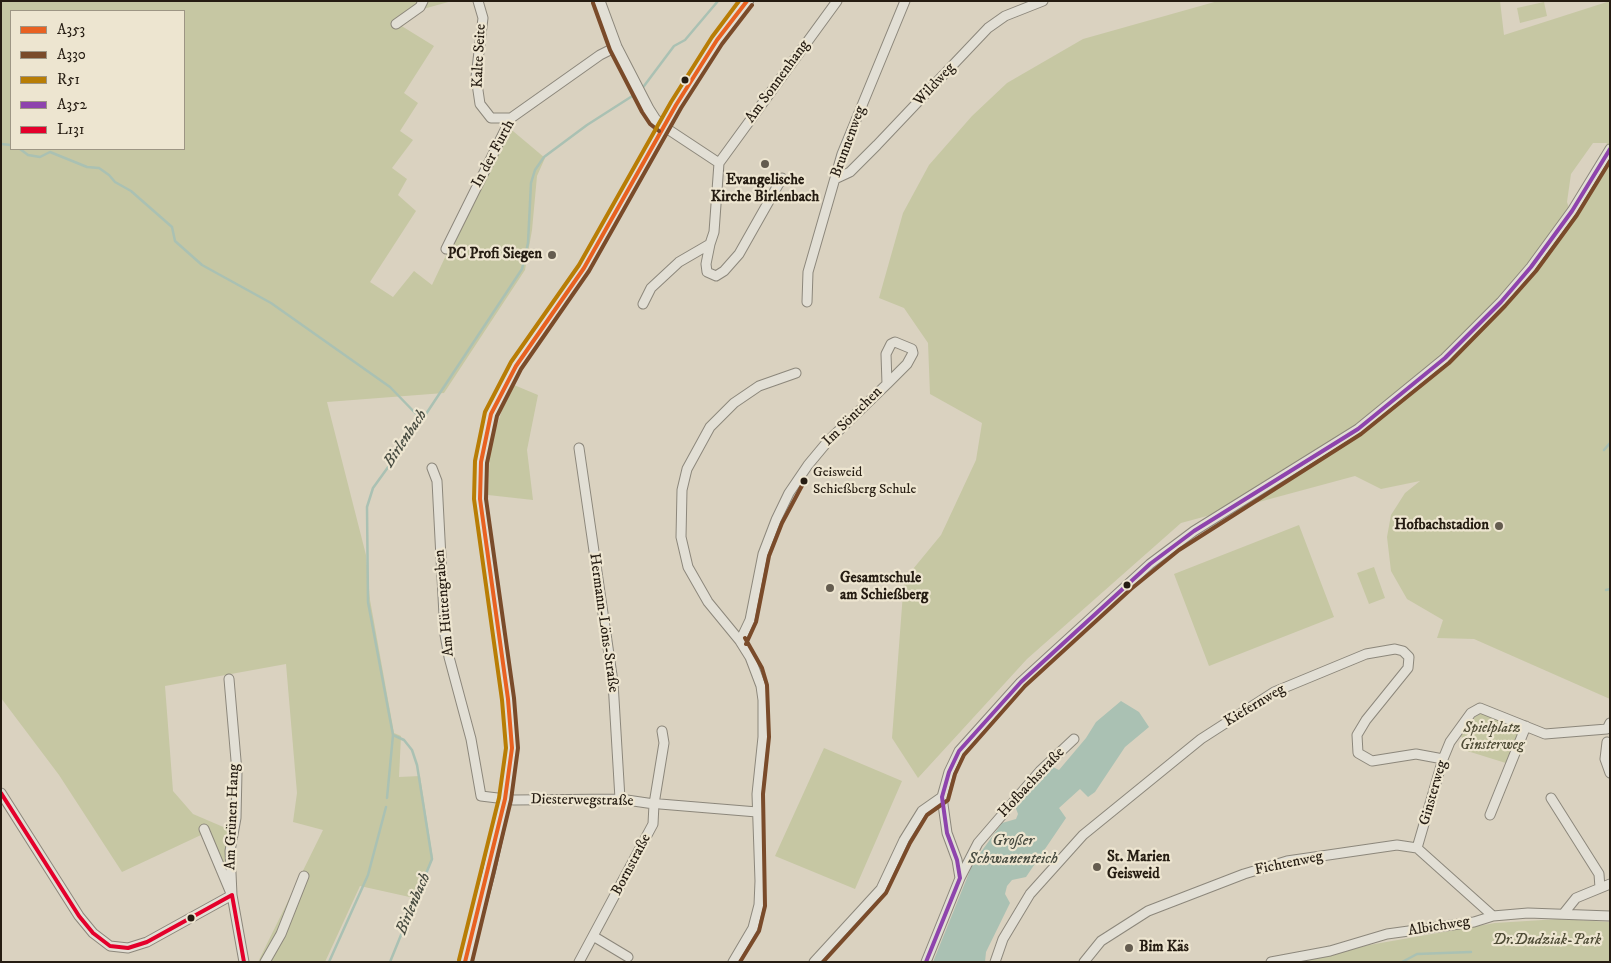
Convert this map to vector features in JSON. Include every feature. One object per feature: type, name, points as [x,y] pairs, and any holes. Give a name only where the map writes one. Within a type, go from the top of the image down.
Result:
[{"type":"main road","points":[[465,962],[474,937],[505,799],[511,763],[512,732],[480,500],[481,462],[491,414],[504,386],[580,275],[663,126],[717,40],[747,1]]},
{"type":"street","points":[[396,24],[420,7],[423,1]]},
{"type":"street","name":"Kalte Seite","points":[[478,1],[483,18],[476,77],[480,104],[491,118],[511,118]]},
{"type":"street","points":[[599,1],[616,47],[655,120],[720,163],[714,232],[706,264],[708,272],[716,276],[724,271],[739,254],[782,178]]},
{"type":"street","name":"Am Sonnenhang","points":[[720,163],[837,1]]},
{"type":"street","name":"Brunnenweg","points":[[807,302],[812,288],[808,272],[842,154],[905,1]]},
{"type":"street","name":"Wildweg","points":[[835,179],[850,172],[992,24],[1005,16],[1043,1]]},
{"type":"street","name":"In der Furth","points":[[446,249],[511,118],[600,56],[616,47]]},
{"type":"street","points":[[960,878],[957,860],[947,833],[942,797],[949,772],[959,751],[1021,682],[1150,564],[1194,531],[1358,429],[1420,381],[1463,342],[1501,302],[1552,240],[1610,149]]},
{"type":"street","points":[[643,304],[650,288],[679,262],[710,244]]},
{"type":"street","name":"Im Söntchen","points":[[740,641],[750,620],[764,554],[776,520],[789,493],[824,446],[887,384],[907,364],[913,353],[912,349],[895,342],[891,344],[886,354],[887,384]]},
{"type":"street","points":[[734,962],[753,928],[759,905],[760,881],[757,812],[764,700],[756,670],[740,641],[708,602],[688,567],[681,537],[682,490],[688,469],[710,427],[734,403],[758,386],[796,373]]},
{"type":"street","name":"Hermann-Löns-Straße","points":[[579,448],[612,682],[620,799]]},
{"type":"street","name":"Am Hüttengraben","points":[[432,468],[437,481],[445,635],[471,739],[481,796]]},
{"type":"street","name":"Kiefernweg","points":[[996,962],[1003,939],[1030,894],[1056,862],[1083,834],[1201,739],[1274,692],[1366,654],[1395,649],[1404,651],[1409,657],[1408,668],[1366,720],[1357,735],[1358,753],[1372,761],[1416,754],[1443,759]]},
{"type":"street","name":"Am Grünen Hang","points":[[229,679],[237,772],[236,818],[230,851],[232,895]]},
{"type":"street","name":"Ginsterweg","points":[[1417,848],[1443,759],[1450,742],[1471,713],[1480,708],[1551,734],[1607,729],[1610,723]]},
{"type":"street","points":[[1490,815],[1526,726]]},
{"type":"street","name":"Bornstraße","points":[[579,962],[650,834],[657,804],[664,743],[662,731]]},
{"type":"street","name":"Hofbachstraße","points":[[926,962],[960,878],[978,843],[1040,771],[1074,739]]},
{"type":"street","points":[[1607,742],[1605,759],[1610,773]]},
{"type":"street","points":[[1,793],[79,916],[93,933],[110,946],[128,948],[147,942],[232,895],[244,962]]},
{"type":"street","name":"Diesterwegstraße","points":[[481,796],[505,799],[620,799],[757,812]]},
{"type":"street","points":[[814,962],[881,890],[904,840],[922,811],[942,797]]},
{"type":"street","points":[[1551,798],[1599,874],[1600,888]]},
{"type":"street","name":"Am Grünen Hang","points":[[204,829],[232,895]]},
{"type":"street","name":"Fichtenweg","points":[[1084,962],[1102,941],[1148,911],[1244,874],[1287,861],[1397,845],[1417,848]]},
{"type":"street","points":[[1417,848],[1493,916]]},
{"type":"street","points":[[265,962],[281,934],[304,876]]},
{"type":"street","points":[[1564,913],[1576,898],[1610,884]]},
{"type":"street","name":"Albichweg","points":[[1271,962],[1330,951],[1387,934],[1474,922],[1493,916],[1528,913],[1610,916]]},
{"type":"street","points":[[593,936],[628,957]]},
{"type":"green space","points":[[1,1],[452,1],[423,9],[400,25],[434,46],[404,93],[418,103],[400,131],[413,140],[392,168],[407,179],[398,195],[416,211],[370,282],[393,297],[414,271],[432,285],[507,126],[545,158],[537,176],[532,230],[525,270],[444,393],[327,402],[366,555],[370,600],[394,733],[401,736],[399,777],[420,776],[433,859],[414,898],[360,886],[325,962],[258,962],[323,830],[293,822],[297,793],[286,664],[165,686],[173,791],[193,814],[228,829],[234,874],[220,879],[201,835],[122,872],[59,775],[1,698]]},
{"type":"green space","points":[[1218,1],[1500,1],[1504,35],[1610,1],[1610,699],[1474,639],[1437,638],[1443,620],[1407,599],[1391,571],[1387,537],[1391,515],[1405,493],[1420,481],[1381,489],[1355,476],[1181,523],[1027,659],[918,778],[892,738],[904,580],[941,535],[976,460],[982,423],[930,394],[928,343],[904,308],[879,298],[903,213],[929,165],[972,116],[1007,83],[1083,39]],"holes":[[[1593,143],[1607,143],[1595,167],[1569,208],[1567,202],[1571,174]]]},
{"type":"green space","points":[[1544,2],[1547,16],[1520,23],[1517,8]]},
{"type":"green space","points":[[514,385],[538,395],[527,450],[533,500],[488,495],[490,448],[502,410]]},
{"type":"green space","points":[[1299,525],[1334,617],[1209,666],[1174,574]]},
{"type":"green space","points":[[1374,567],[1385,598],[1369,604],[1357,573]]},
{"type":"green space","name":"Spielplatz Ginsterweg","points":[[1483,712],[1519,726],[1521,735],[1509,764],[1464,750],[1469,742],[1460,736],[1475,717]]},
{"type":"green space","points":[[824,748],[902,781],[855,889],[775,856]]},
{"type":"green space","name":"Dr.Dudziak-Park","points":[[1559,919],[1610,922],[1610,962],[1294,962],[1369,945],[1495,923]]},
{"type":"water","name":"Großer Schwanenteich","points":[[1121,701],[1139,712],[1149,727],[1125,747],[1095,792],[1088,797],[1080,789],[1059,808],[1066,818],[1026,877],[1012,880],[1007,886],[1005,894],[1010,903],[986,952],[985,962],[933,962],[973,863],[1002,823],[1016,819],[1018,814],[1015,806],[1040,778],[1053,767],[1059,770],[1086,738],[1096,722]]},
{"type":"waterway","name":"Birlenbach","points":[[641,90],[674,46],[685,40],[718,1]]},
{"type":"waterway","name":"Birlenbach","points":[[390,962],[432,859],[417,765],[412,750],[404,740],[393,735],[368,602],[367,507],[373,488],[422,420],[522,269],[528,243],[531,183],[535,170],[544,157],[587,125],[637,93]]},
{"type":"waterway","points":[[1,144],[10,145]]},
{"type":"waterway","points":[[21,150],[28,155],[40,157],[50,152],[87,167],[99,168],[115,182],[131,191],[172,227],[175,241],[202,265],[271,303],[390,387],[422,420]]},
{"type":"waterway","points":[[1604,450],[1610,443]]},
{"type":"waterway","points":[[1606,590],[1610,589]]},
{"type":"waterway","points":[[387,798],[393,735]]},
{"type":"waterway","points":[[329,962],[368,875],[386,807]]},
{"type":"waterway","points":[[1402,962],[1417,954],[1471,952]]},
{"type":"transit line","name":"R51","points":[[459,960],[499,798],[506,748],[502,700],[474,499],[475,461],[485,412],[511,362],[579,265],[671,102],[712,37],[739,1]]},
{"type":"transit line","name":"A353","points":[[465,962],[505,799],[512,748],[508,699],[480,499],[481,462],[491,414],[516,366],[584,268],[676,105],[717,40],[747,1]]},
{"type":"transit line","name":"A330","points":[[593,3],[610,50],[642,112],[650,124],[659,131]]},
{"type":"transit line","name":"A330","points":[[472,962],[511,800],[518,748],[514,698],[486,499],[487,463],[497,416],[521,369],[589,271],[681,108],[722,44],[752,5]]},
{"type":"transit line","name":"A352","points":[[926,962],[960,878],[957,860],[947,833],[942,797],[949,772],[959,751],[1021,682],[1150,564],[1194,531],[1358,429],[1445,358],[1501,302],[1531,267],[1572,211],[1610,149]]},
{"type":"transit line","name":"A330","points":[[823,962],[886,893],[910,843],[927,815],[948,800],[955,774],[964,755],[1025,686],[1131,589],[1179,550],[1361,434],[1449,363],[1505,306],[1536,271],[1577,215],[1610,161]]},
{"type":"transit line","name":"A330","points":[[746,644],[756,622],[769,556],[782,523],[805,480]]},
{"type":"transit line","name":"A330","points":[[740,962],[759,931],[765,906],[763,794],[769,737],[767,685],[762,668],[745,638]]},
{"type":"transit line","name":"L131","points":[[1,793],[79,916],[93,933],[110,946],[128,948],[147,942],[232,895],[244,962]]},
{"type":"place","name":"Evangelische Kirche Birlenbach","points":[[765,164]]},
{"type":"place","name":"PC Profi Siegen","points":[[552,255]]},
{"type":"place","name":"Geisweid Schießberg Schule","points":[[804,481]]},
{"type":"place","name":"Hofbachstadion","points":[[1499,526]]},
{"type":"place","name":"Gesamtschule am Schießberg","points":[[830,588]]},
{"type":"place","name":"St. Marien Geisweid","points":[[1097,867]]},
{"type":"place","name":"Bim Käs","points":[[1129,948]]}]
